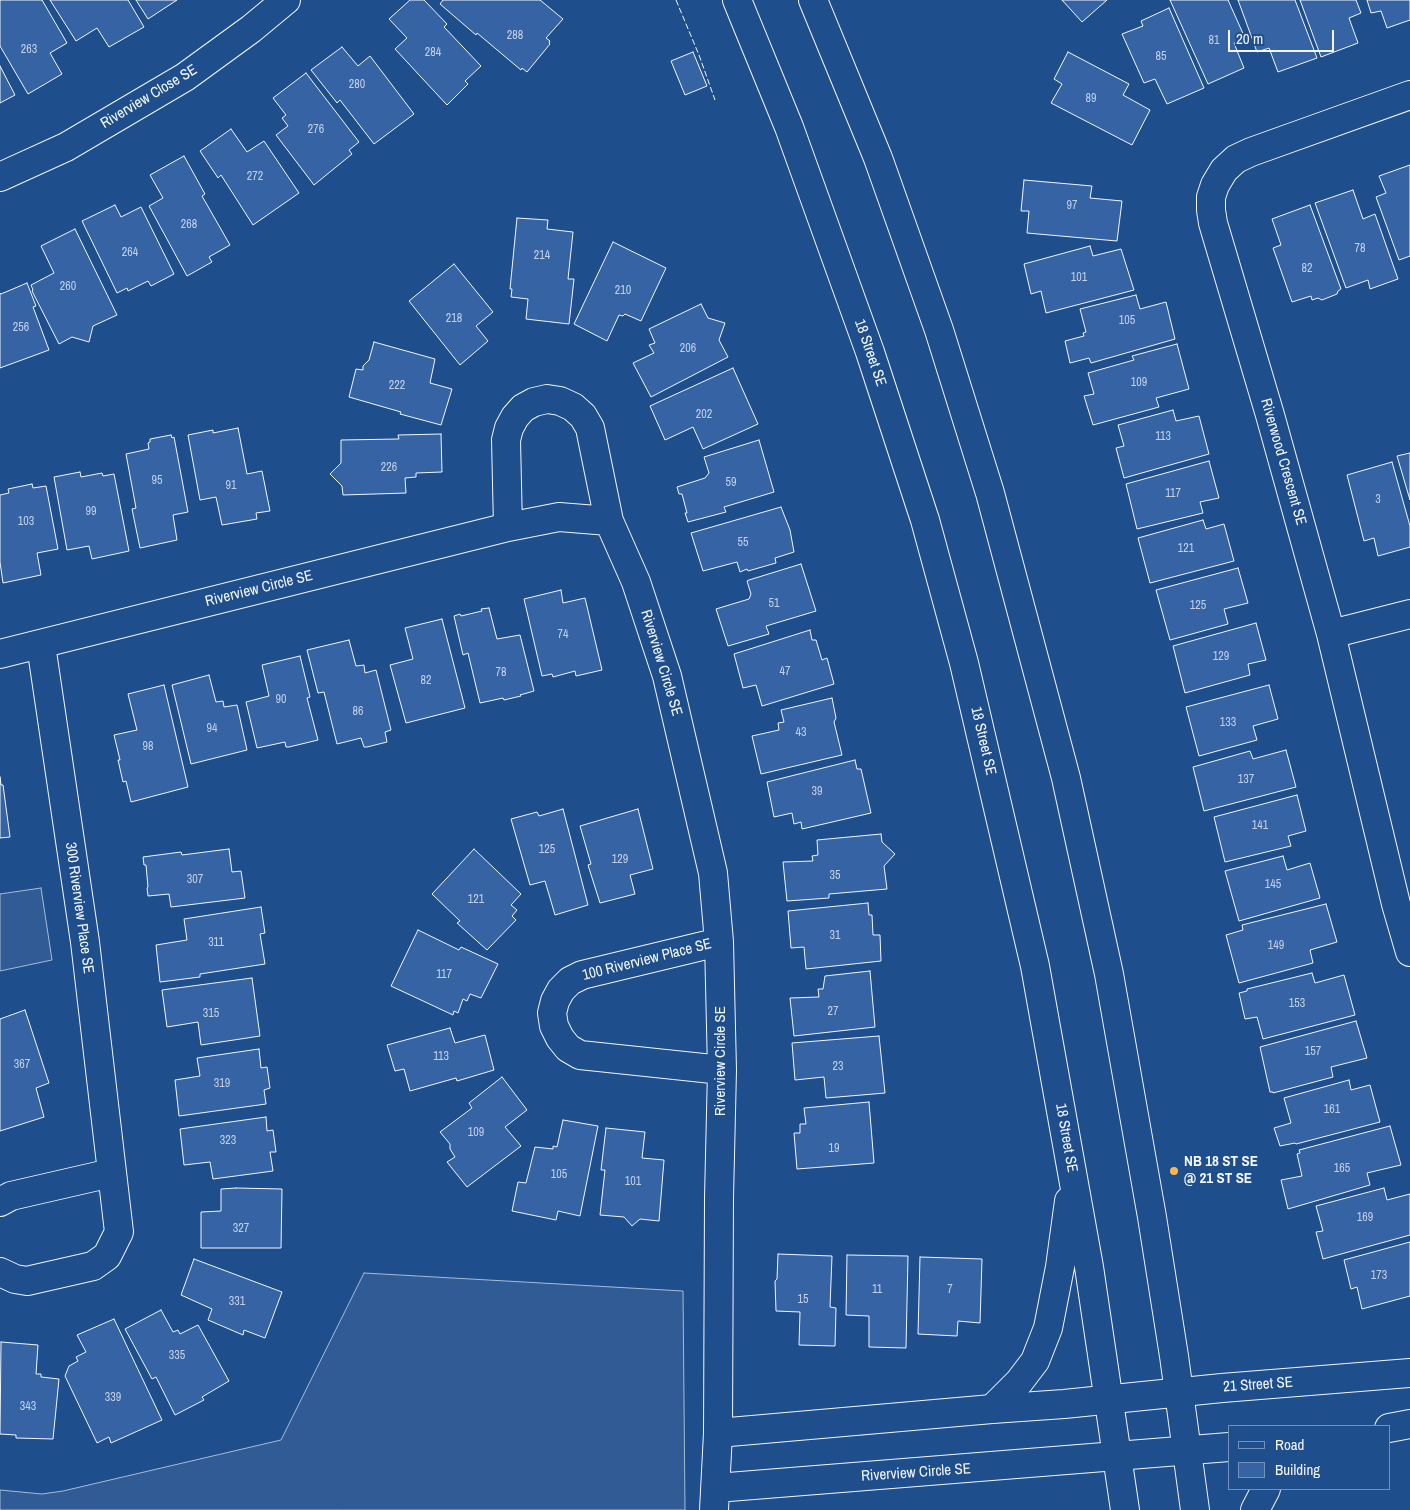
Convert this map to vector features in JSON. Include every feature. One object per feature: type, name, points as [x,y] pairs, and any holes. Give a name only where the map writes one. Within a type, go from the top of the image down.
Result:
[{"type":"street","name":"Riverview Close SE","points":[[0,177],[66,146],[184,78],[252,29],[286,0]]},
{"type":"street","name":"18 Street SE","points":[[737,0],[788,128],[870,352],[925,520],[964,663],[1035,966],[1072,1172],[1102,1356],[1124,1510]]},
{"type":"street","points":[[813,0],[878,158],[939,330],[990,493],[1066,778],[1109,974],[1152,1217],[1174,1356],[1195,1510]]},
{"type":"street","name":"Riverwood Crescent SE","points":[[1410,96],[1236,159],[1224,170],[1215,185],[1211,197],[1213,223],[1332,634],[1396,904],[1410,952]]},
{"type":"street","points":[[508,527],[506,440],[509,428],[523,408],[534,402],[547,399],[560,401],[573,407],[583,416],[590,428],[610,521]]},
{"type":"street","name":"Riverview Circle SE","points":[[0,654],[508,527],[559,517],[610,521],[636,582],[667,676],[713,873],[718,942],[722,1070],[718,1433],[715,1499],[1116,1458]]},
{"type":"street","points":[[1332,634],[1410,614]]},
{"type":"street","name":"300 Riverview Place SE","points":[[0,1272],[15,1279],[28,1281],[93,1266],[108,1256],[119,1232],[85,942],[41,644]]},
{"type":"street","name":"100 Riverview Place SE","points":[[718,942],[582,975],[570,981],[561,990],[555,1000],[552,1013],[554,1026],[560,1038],[568,1048],[580,1055],[722,1070]]},
{"type":"street","points":[[992,1409],[1019,1382],[1035,1361],[1048,1328],[1060,1267],[1072,1172]]},
{"type":"street","points":[[0,1202],[11,1196],[111,1173]]},
{"type":"street","name":"21 Street SE","points":[[1107,1399],[1410,1373]]},
{"type":"street","points":[[718,1433],[1107,1399]]},
{"type":"street","points":[[1390,1428],[1410,1424]]},
{"type":"street","points":[[1116,1458],[1186,1450],[1228,1448]]},
{"type":"street","points":[[1255,1510],[1265,1490]]},
{"type":"shaded area","points":[[41,888],[52,960],[0,971],[0,894]]},
{"type":"shaded area","points":[[364,1273],[683,1291],[685,1510],[0,1510],[0,1490],[42,1494],[63,1491],[281,1440]]},
{"type":"building","points":[[0,0],[42,0],[67,43],[50,53],[62,74],[28,94],[0,46]]},
{"type":"building","points":[[50,0],[128,0],[144,27],[109,47],[97,28],[76,41]]},
{"type":"building","points":[[136,0],[177,0],[148,19]]},
{"type":"building","points":[[410,0],[424,0],[447,24],[444,27],[481,66],[465,81],[468,84],[447,105],[395,49],[407,38],[389,19]]},
{"type":"building","points":[[443,0],[540,0],[563,19],[546,38],[550,41],[550,44],[527,72],[522,68],[521,70],[477,33],[476,35],[440,4]]},
{"type":"building","points":[[1062,0],[1107,0],[1082,22]]},
{"type":"building","points":[[1170,0],[1228,0],[1245,38],[1234,43],[1244,68],[1208,84]]},
{"type":"building","points":[[1238,0],[1295,0],[1317,58],[1278,72],[1269,48],[1257,52]]},
{"type":"building","points":[[1300,0],[1356,0],[1361,13],[1349,18],[1358,43],[1321,57]]},
{"type":"building","points":[[1367,0],[1410,0],[1410,20],[1387,28],[1381,11],[1371,13]]},
{"type":"building","points":[[1169,8],[1204,88],[1167,104],[1155,79],[1144,83],[1122,34],[1143,26],[1141,21]]},
{"type":"building","points":[[342,47],[358,66],[370,56],[414,114],[374,144],[340,100],[337,103],[311,70]]},
{"type":"building","points":[[693,52],[707,86],[685,95],[671,61]]},
{"type":"building","points":[[1068,52],[1129,84],[1123,95],[1150,110],[1132,145],[1051,103],[1062,84],[1054,79]]},
{"type":"building","points":[[0,66],[15,95],[0,103]]},
{"type":"building","points":[[306,73],[359,142],[349,150],[352,154],[314,185],[276,135],[288,126],[282,118],[286,115],[273,98]]},
{"type":"building","points":[[231,129],[247,152],[264,141],[299,193],[253,225],[221,175],[218,178],[200,151]]},
{"type":"building","points":[[184,156],[205,194],[202,196],[230,245],[209,257],[212,262],[187,276],[149,206],[163,198],[150,175]]},
{"type":"building","points":[[1410,165],[1410,256],[1399,260],[1376,197],[1386,193],[1379,176]]},
{"type":"building","points":[[1024,180],[1092,186],[1090,198],[1122,201],[1117,241],[1027,233],[1029,211],[1021,211]]},
{"type":"building","points":[[1353,190],[1363,219],[1375,214],[1398,279],[1370,289],[1368,280],[1346,288],[1315,203]]},
{"type":"building","points":[[115,205],[121,217],[141,207],[174,274],[151,286],[148,281],[128,291],[127,288],[117,293],[82,221]]},
{"type":"building","points":[[1310,205],[1341,289],[1337,294],[1322,300],[1318,298],[1312,300],[1311,296],[1292,302],[1273,248],[1281,245],[1272,219]]},
{"type":"building","points":[[517,218],[548,220],[547,229],[573,232],[568,279],[574,279],[569,324],[526,319],[528,299],[511,297],[512,289],[510,289]]},
{"type":"building","points":[[75,229],[117,315],[93,326],[89,342],[72,337],[59,344],[32,291],[31,285],[54,273],[41,246]]},
{"type":"building","points":[[613,242],[666,268],[641,321],[625,314],[623,316],[619,315],[607,341],[574,324]]},
{"type":"building","points":[[1090,246],[1093,256],[1121,249],[1134,290],[1046,313],[1041,291],[1031,294],[1024,264]]},
{"type":"building","points":[[454,264],[493,312],[476,326],[488,341],[460,365],[409,301]]},
{"type":"building","points":[[27,283],[36,306],[33,307],[49,350],[0,368],[0,293]]},
{"type":"building","points":[[1136,295],[1140,309],[1166,302],[1175,339],[1091,363],[1089,358],[1070,363],[1065,341],[1084,336],[1083,333],[1086,332],[1080,309]]},
{"type":"building","points":[[701,304],[708,318],[725,323],[719,340],[728,357],[651,397],[633,363],[654,353],[649,345],[655,343],[649,329]]},
{"type":"building","points":[[374,342],[435,359],[430,383],[452,389],[441,425],[349,397],[356,369],[363,370],[363,366],[369,360]]},
{"type":"building","points":[[1177,344],[1189,389],[1156,398],[1159,407],[1093,425],[1084,396],[1094,394],[1088,373],[1134,360],[1132,356]]},
{"type":"building","points":[[733,368],[758,424],[703,449],[693,427],[665,440],[650,406]]},
{"type":"building","points":[[1173,410],[1176,421],[1199,416],[1209,454],[1124,478],[1116,448],[1124,446],[1118,425]]},
{"type":"building","points":[[238,428],[247,474],[262,471],[270,511],[256,513],[257,519],[222,525],[216,497],[200,500],[188,435]]},
{"type":"building","points":[[441,434],[442,472],[416,473],[416,477],[405,478],[406,493],[343,495],[342,486],[330,474],[341,463],[341,440],[399,439],[398,435]]},
{"type":"building","points":[[171,435],[172,438],[174,437],[188,512],[173,515],[177,540],[140,548],[132,509],[136,508],[126,454],[149,449],[148,443],[150,439]]},
{"type":"building","points":[[759,440],[774,492],[724,507],[726,512],[688,522],[682,494],[679,494],[677,487],[705,478],[709,473],[704,457]]},
{"type":"building","points":[[1410,453],[1410,500],[1397,456]]},
{"type":"building","points":[[1209,461],[1219,498],[1200,502],[1203,513],[1137,529],[1126,484]]},
{"type":"building","points":[[1392,462],[1410,526],[1410,547],[1378,556],[1374,538],[1364,541],[1347,475]]},
{"type":"building","points":[[80,472],[81,477],[102,473],[103,476],[114,474],[129,551],[92,559],[89,546],[67,550],[54,477]]},
{"type":"building","points":[[32,484],[33,488],[46,486],[58,549],[37,553],[41,575],[3,583],[0,562],[0,495],[9,493],[8,489]]},
{"type":"building","points":[[781,507],[790,530],[794,552],[775,558],[776,563],[748,571],[747,569],[740,572],[737,562],[703,571],[691,533]]},
{"type":"building","points":[[1203,520],[1206,529],[1224,524],[1234,561],[1150,583],[1138,538]]},
{"type":"building","points":[[801,564],[816,611],[766,626],[769,634],[728,646],[716,609],[749,599],[751,594],[747,581]]},
{"type":"building","points":[[1238,568],[1248,603],[1224,609],[1228,624],[1170,640],[1156,590]]},
{"type":"building","points":[[561,590],[563,603],[585,598],[602,670],[576,676],[575,671],[553,677],[552,674],[542,676],[524,599]]},
{"type":"building","points":[[489,608],[497,639],[520,635],[534,691],[504,700],[503,698],[480,703],[468,653],[463,655],[454,616],[460,614],[461,616]]},
{"type":"building","points":[[442,619],[465,708],[406,723],[390,665],[413,659],[405,628]]},
{"type":"building","points":[[1256,623],[1266,660],[1248,664],[1250,675],[1185,693],[1173,646]]},
{"type":"building","points":[[810,630],[812,640],[816,640],[822,660],[827,658],[834,684],[762,706],[756,685],[743,688],[734,654]]},
{"type":"building","points":[[349,640],[356,666],[364,665],[365,673],[376,670],[391,730],[385,732],[387,742],[364,747],[361,738],[337,744],[324,692],[318,693],[307,650]]},
{"type":"building","points":[[300,656],[310,697],[307,698],[318,740],[289,747],[286,747],[285,742],[257,748],[246,702],[269,696],[262,665]]},
{"type":"building","points":[[209,675],[216,702],[223,701],[224,707],[237,705],[247,750],[191,764],[172,685]]},
{"type":"building","points":[[164,685],[188,787],[131,802],[126,781],[123,782],[114,735],[137,730],[128,694]]},
{"type":"building","points":[[1269,685],[1278,719],[1253,726],[1257,740],[1199,756],[1186,707]]},
{"type":"building","points":[[832,698],[836,718],[834,722],[842,755],[761,774],[752,736],[779,730],[778,723],[784,722],[781,710]]},
{"type":"building","points":[[1286,750],[1296,787],[1204,811],[1193,767],[1250,751],[1253,759]]},
{"type":"building","points":[[855,760],[857,769],[861,769],[871,813],[802,829],[801,822],[794,824],[792,813],[774,817],[767,782]]},
{"type":"building","points":[[0,777],[1,785],[3,785],[10,837],[0,838]]},
{"type":"building","points":[[1297,795],[1306,831],[1288,836],[1291,846],[1225,862],[1214,817]]},
{"type":"building","points":[[563,809],[588,905],[555,915],[545,881],[530,885],[511,819],[537,812],[539,816]]},
{"type":"building","points":[[638,809],[653,869],[630,875],[635,894],[600,903],[588,865],[591,864],[580,826]]},
{"type":"building","points":[[881,834],[882,842],[895,854],[884,866],[887,889],[829,894],[829,898],[787,901],[783,862],[813,861],[812,856],[818,855],[817,840]]},
{"type":"building","points":[[229,849],[232,872],[241,871],[245,898],[171,907],[169,894],[148,896],[146,865],[144,865],[143,857],[181,852],[182,855]]},
{"type":"building","points":[[474,849],[521,894],[511,905],[517,910],[512,916],[516,920],[487,950],[457,923],[460,921],[432,894]]},
{"type":"building","points":[[1283,856],[1287,870],[1310,863],[1320,898],[1239,921],[1225,871]]},
{"type":"building","points":[[868,903],[869,915],[872,915],[873,935],[880,935],[881,961],[806,969],[804,947],[791,948],[788,911]]},
{"type":"building","points":[[1326,904],[1337,942],[1310,950],[1313,963],[1239,983],[1226,935],[1243,930],[1242,925]]},
{"type":"building","points":[[261,907],[265,933],[260,934],[265,964],[200,974],[200,977],[160,982],[156,945],[187,940],[184,919]]},
{"type":"building","points":[[418,930],[459,950],[461,947],[498,964],[481,998],[470,994],[467,1001],[463,999],[458,1013],[454,1011],[453,1015],[391,986]]},
{"type":"building","points":[[870,971],[875,1027],[794,1036],[790,998],[819,997],[818,989],[823,989],[825,976]]},
{"type":"building","points":[[1312,973],[1315,983],[1344,975],[1355,1015],[1263,1039],[1257,1017],[1245,1019],[1239,993],[1247,991],[1247,989]]},
{"type":"building","points":[[252,978],[260,1036],[201,1045],[198,1022],[167,1027],[162,990]]},
{"type":"building","points":[[25,1010],[49,1083],[36,1088],[44,1117],[0,1131],[0,1019]]},
{"type":"building","points":[[1356,1021],[1367,1058],[1331,1067],[1333,1077],[1273,1093],[1270,1092],[1260,1047]]},
{"type":"building","points":[[450,1028],[455,1043],[485,1035],[494,1070],[457,1081],[456,1078],[410,1091],[404,1069],[395,1071],[387,1045]]},
{"type":"building","points":[[879,1036],[885,1093],[826,1098],[824,1077],[795,1080],[792,1043]]},
{"type":"building","points":[[259,1049],[261,1068],[267,1067],[270,1088],[264,1090],[266,1104],[179,1116],[175,1080],[200,1076],[197,1058]]},
{"type":"building","points":[[502,1077],[527,1110],[505,1127],[521,1146],[467,1187],[447,1162],[455,1157],[450,1149],[450,1144],[440,1132],[472,1108],[469,1103]]},
{"type":"building","points":[[1349,1080],[1351,1090],[1370,1085],[1380,1122],[1296,1144],[1280,1146],[1274,1128],[1291,1123],[1284,1098]]},
{"type":"building","points":[[869,1102],[874,1163],[797,1169],[794,1133],[800,1133],[800,1124],[806,1124],[804,1108]]},
{"type":"building","points":[[266,1117],[267,1131],[273,1130],[276,1152],[270,1152],[273,1171],[213,1179],[210,1162],[184,1165],[180,1129]]},
{"type":"building","points":[[563,1120],[598,1126],[580,1216],[558,1211],[556,1220],[512,1211],[518,1182],[526,1183],[535,1147],[553,1149],[553,1146],[557,1147]]},
{"type":"building","points":[[1390,1126],[1401,1165],[1367,1173],[1370,1185],[1288,1209],[1281,1180],[1302,1176],[1297,1154],[1300,1153],[1299,1150]]},
{"type":"building","points":[[606,1128],[645,1132],[642,1158],[664,1160],[659,1221],[640,1219],[632,1226],[624,1217],[600,1215],[605,1170],[601,1170]]},
{"type":"building","points":[[1384,1188],[1387,1200],[1410,1194],[1410,1235],[1323,1259],[1316,1232],[1323,1231],[1316,1206]]},
{"type":"building","points":[[221,1189],[282,1189],[281,1248],[201,1248],[201,1212],[221,1211]]},
{"type":"building","points":[[1410,1242],[1410,1296],[1362,1309],[1357,1287],[1351,1289],[1344,1260]]},
{"type":"building","points":[[778,1254],[832,1256],[830,1307],[836,1308],[835,1346],[799,1345],[800,1312],[776,1311],[775,1281],[777,1279]]},
{"type":"building","points":[[847,1255],[908,1256],[906,1348],[869,1347],[869,1316],[846,1315]]},
{"type":"building","points":[[920,1257],[982,1259],[980,1323],[958,1321],[957,1336],[918,1334]]},
{"type":"building","points":[[194,1259],[282,1292],[265,1338],[244,1330],[243,1335],[208,1320],[212,1309],[181,1295]]},
{"type":"building","points":[[161,1310],[173,1332],[178,1330],[180,1334],[198,1325],[229,1381],[202,1397],[204,1400],[175,1415],[156,1377],[152,1379],[125,1329]]},
{"type":"building","points":[[114,1319],[162,1420],[111,1443],[109,1437],[97,1443],[65,1376],[69,1366],[78,1361],[76,1357],[86,1352],[77,1335]]},
{"type":"building","points":[[1,1342],[38,1345],[36,1374],[41,1374],[41,1377],[59,1379],[53,1439],[16,1438],[16,1435],[0,1434]]},
{"type":"fence","points":[[676,0],[715,100]]},
{"type":"place","name":"NB 18 ST SE @ 21 ST SE","points":[[1174,1171]]}]
